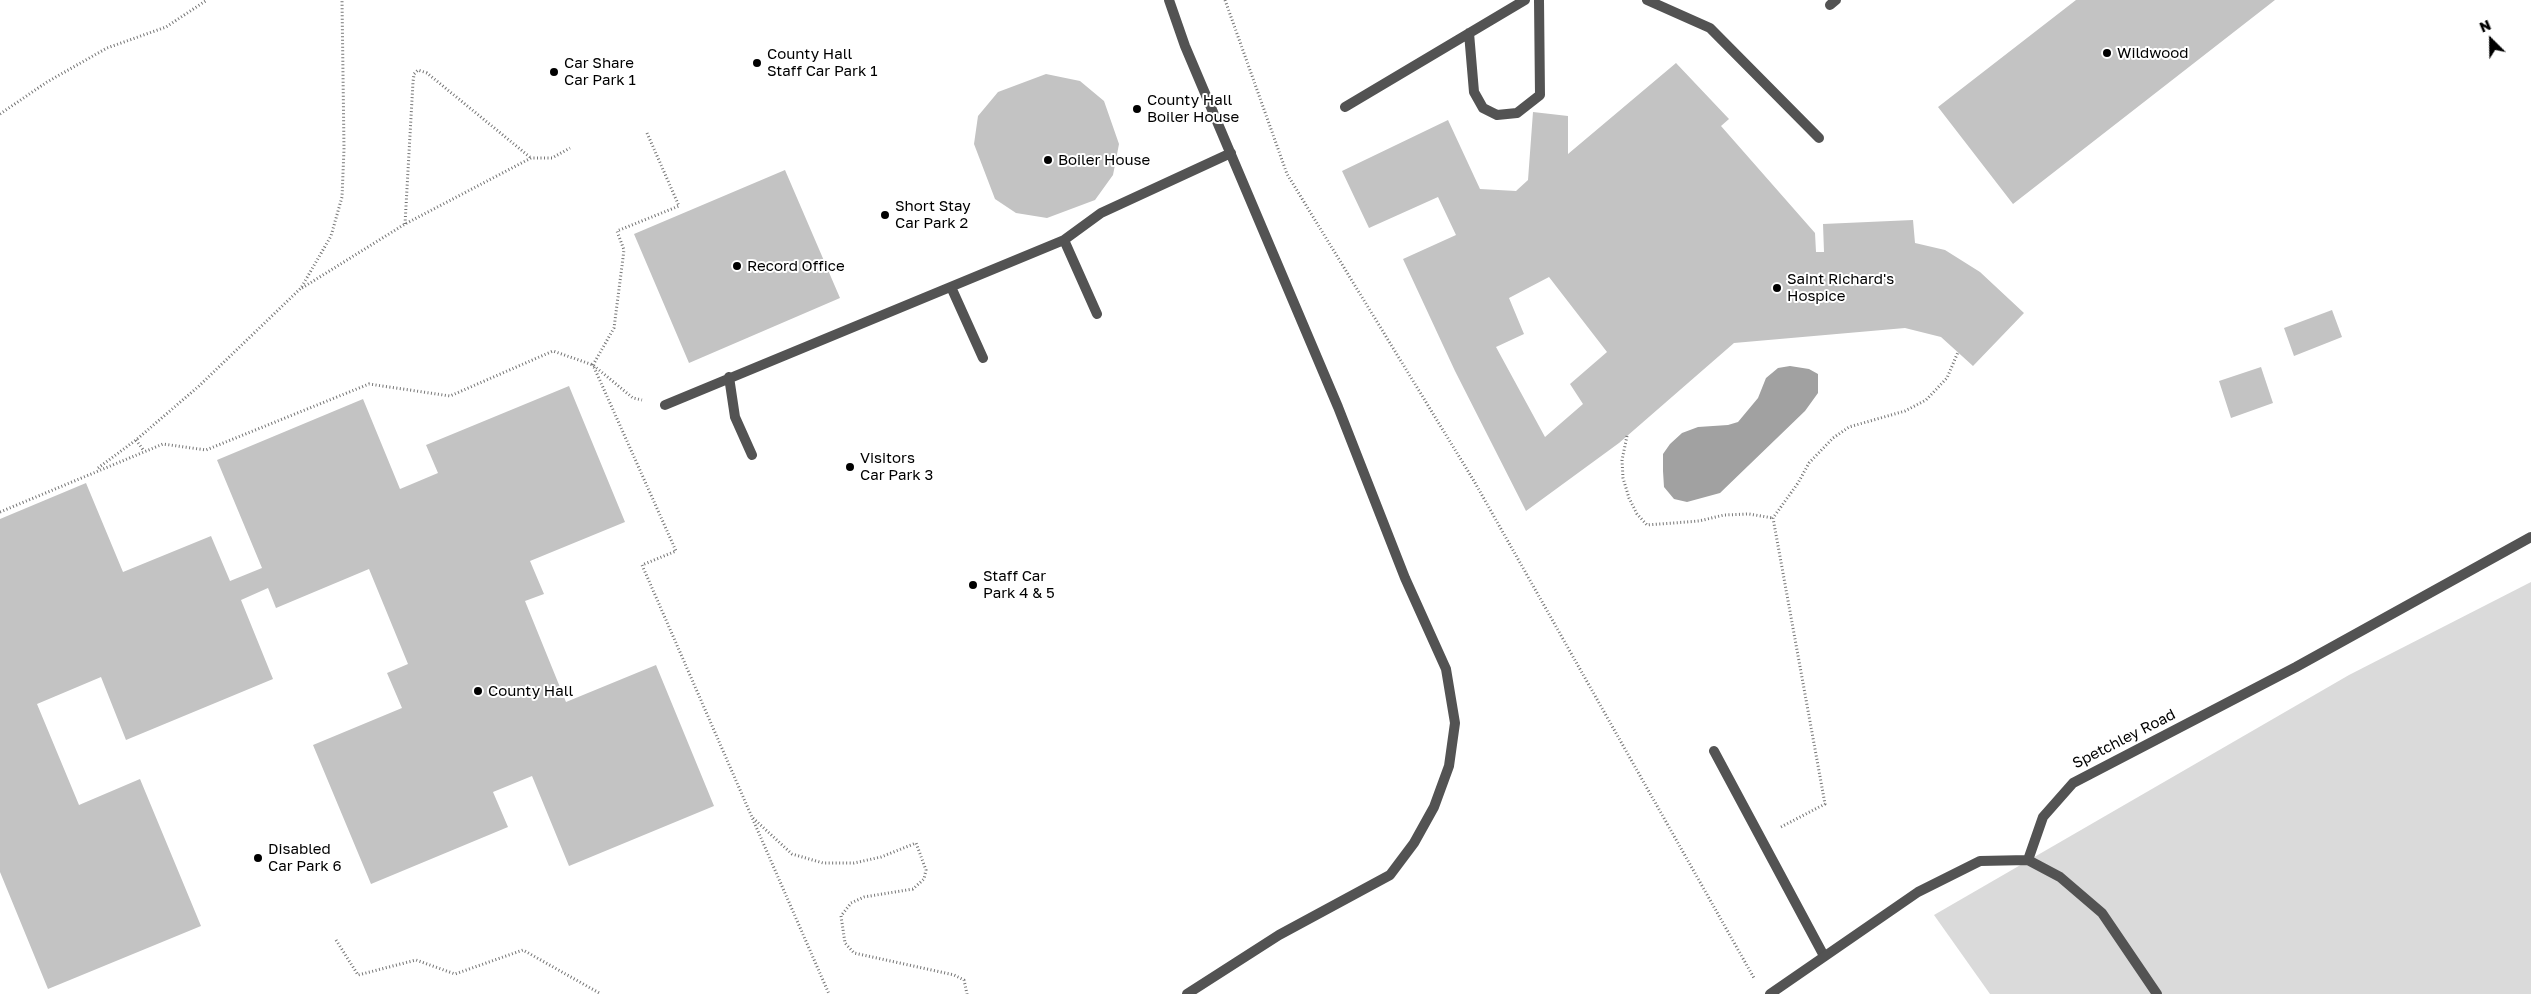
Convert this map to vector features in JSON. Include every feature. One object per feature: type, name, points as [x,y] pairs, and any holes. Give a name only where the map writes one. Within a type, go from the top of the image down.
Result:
[{"type":"street","points":[[1169,0],[1185,46],[1232,152],[1338,407],[1405,578],[1446,669],[1455,723],[1449,766],[1434,807],[1414,843],[1390,875],[1279,935],[1187,994]]},
{"type":"street","points":[[1345,107],[1525,0]]},
{"type":"street","points":[[1469,33],[1474,92],[1483,108],[1498,115],[1517,113],[1540,95],[1539,0]]},
{"type":"street","points":[[1647,0],[1710,28],[1819,138]]},
{"type":"street","points":[[665,405],[729,377],[923,300],[1064,240],[1101,213],[1232,152]]},
{"type":"street","points":[[1064,240],[1096,314]]},
{"type":"street","points":[[951,287],[983,358]]},
{"type":"street","points":[[729,377],[735,418],[752,455]]},
{"type":"street","name":"Spetchley Road","points":[[2028,860],[2043,817],[2073,783],[2296,666],[2531,537]]},
{"type":"street","points":[[1714,751],[1824,956]]},
{"type":"street","points":[[1770,994],[1918,892],[1980,861],[2028,860],[2060,877],[2102,913],[2157,994]]},
{"type":"path","points":[[0,114],[47,82],[107,48],[166,27],[207,0]]},
{"type":"path","points":[[301,288],[331,236],[342,197],[344,149],[342,0]]},
{"type":"path","points":[[1225,0],[1287,174],[1474,482],[1758,985]]},
{"type":"path","points":[[405,224],[413,82],[414,74],[418,70],[427,73],[531,158]]},
{"type":"path","points":[[594,365],[614,328],[624,250],[617,231],[679,206],[647,134]]},
{"type":"path","points":[[94,471],[136,440],[199,386],[301,288],[405,224],[531,158],[552,158],[570,148]]},
{"type":"path","points":[[0,512],[94,471],[163,444],[206,450],[369,384],[450,396],[553,351],[594,365],[633,398],[665,405]]},
{"type":"path","points":[[1760,837],[1826,804],[1773,518],[1798,483],[1809,463],[1833,438],[1849,427],[1905,411],[1926,400],[1947,378],[1958,352]]},
{"type":"path","points":[[594,365],[676,551],[642,565],[829,994]]},
{"type":"path","points":[[1626,436],[1622,460],[1623,478],[1633,506],[1647,525],[1699,521],[1724,515],[1749,514],[1773,518]]},
{"type":"path","points":[[136,440],[144,451]]},
{"type":"path","points":[[751,816],[792,854],[824,863],[854,863],[881,857],[916,843],[926,870],[924,879],[914,888],[864,897],[850,902],[841,916],[845,942],[854,952],[964,980],[967,994]]},
{"type":"path","points":[[336,940],[358,975],[416,960],[455,974],[523,950],[601,994]]},
{"type":"shaded area","points":[[1790,366],[1809,369],[1818,374],[1818,393],[1805,411],[1720,493],[1687,502],[1674,499],[1664,487],[1663,454],[1670,444],[1682,433],[1698,427],[1728,425],[1738,422],[1758,398],[1766,378],[1778,368]]},
{"type":"shaded area","points":[[2531,582],[2531,994],[1990,994],[1934,915],[2349,675]]},
{"type":"building","name":"Wildwood","points":[[2076,0],[2275,0],[2013,204],[1938,107]]},
{"type":"building","name":"Saint Richard's Hospice","points":[[1676,63],[1729,119],[1721,126],[1815,233],[1816,252],[1824,252],[1823,224],[1913,220],[1915,243],[1945,250],[1980,272],[2024,313],[1973,366],[1941,337],[1905,328],[1734,343],[1619,443],[1526,511],[1455,371],[1403,259],[1456,235],[1438,197],[1369,228],[1342,171],[1448,120],[1480,189],[1516,191],[1528,180],[1533,112],[1568,116],[1568,154]],"holes":[[[1549,277],[1607,352],[1570,384],[1583,404],[1545,437],[1496,347],[1524,334],[1509,298]]]},
{"type":"building","name":"Boiler House","points":[[1046,74],[1080,81],[1104,101],[1119,144],[1113,175],[1095,200],[1047,218],[1016,213],[995,199],[974,144],[978,116],[998,92]]},
{"type":"building","name":"Record Office","points":[[785,170],[840,298],[689,363],[634,234]]},
{"type":"building","points":[[2332,310],[2342,337],[2294,356],[2284,328]]},
{"type":"building","points":[[2261,367],[2273,403],[2231,418],[2219,381]]},
{"type":"building","name":"County Hall","points":[[569,386],[625,522],[530,561],[544,594],[525,601],[566,702],[656,665],[714,806],[569,866],[532,776],[493,792],[508,827],[371,884],[313,745],[402,708],[387,673],[408,664],[369,569],[276,608],[268,588],[241,600],[273,679],[126,740],[101,677],[37,704],[79,805],[140,779],[201,926],[48,989],[0,872],[0,519],[86,483],[123,572],[211,536],[230,581],[262,568],[217,460],[363,399],[400,489],[438,473],[426,445]]},
{"type":"place","name":"Wildwood","points":[[2107,53]]},
{"type":"place","name":"County Hall Staff Car Park 1","points":[[757,63]]},
{"type":"place","name":"Car Share Car Park 1","points":[[554,72]]},
{"type":"place","name":"County Hall Boiler House","points":[[1137,109]]},
{"type":"place","name":"Boiler House","points":[[1048,160]]},
{"type":"place","name":"Short Stay Car Park 2","points":[[885,215]]},
{"type":"place","name":"Record Office","points":[[737,266]]},
{"type":"place","name":"Saint Richard's Hospice","points":[[1777,288]]},
{"type":"place","name":"Visitors Car Park 3","points":[[850,467]]},
{"type":"place","name":"Staff Car Park 4 & 5","points":[[973,585]]},
{"type":"place","name":"County Hall","points":[[478,691]]},
{"type":"place","name":"Disabled Car Park 6","points":[[258,858]]}]
